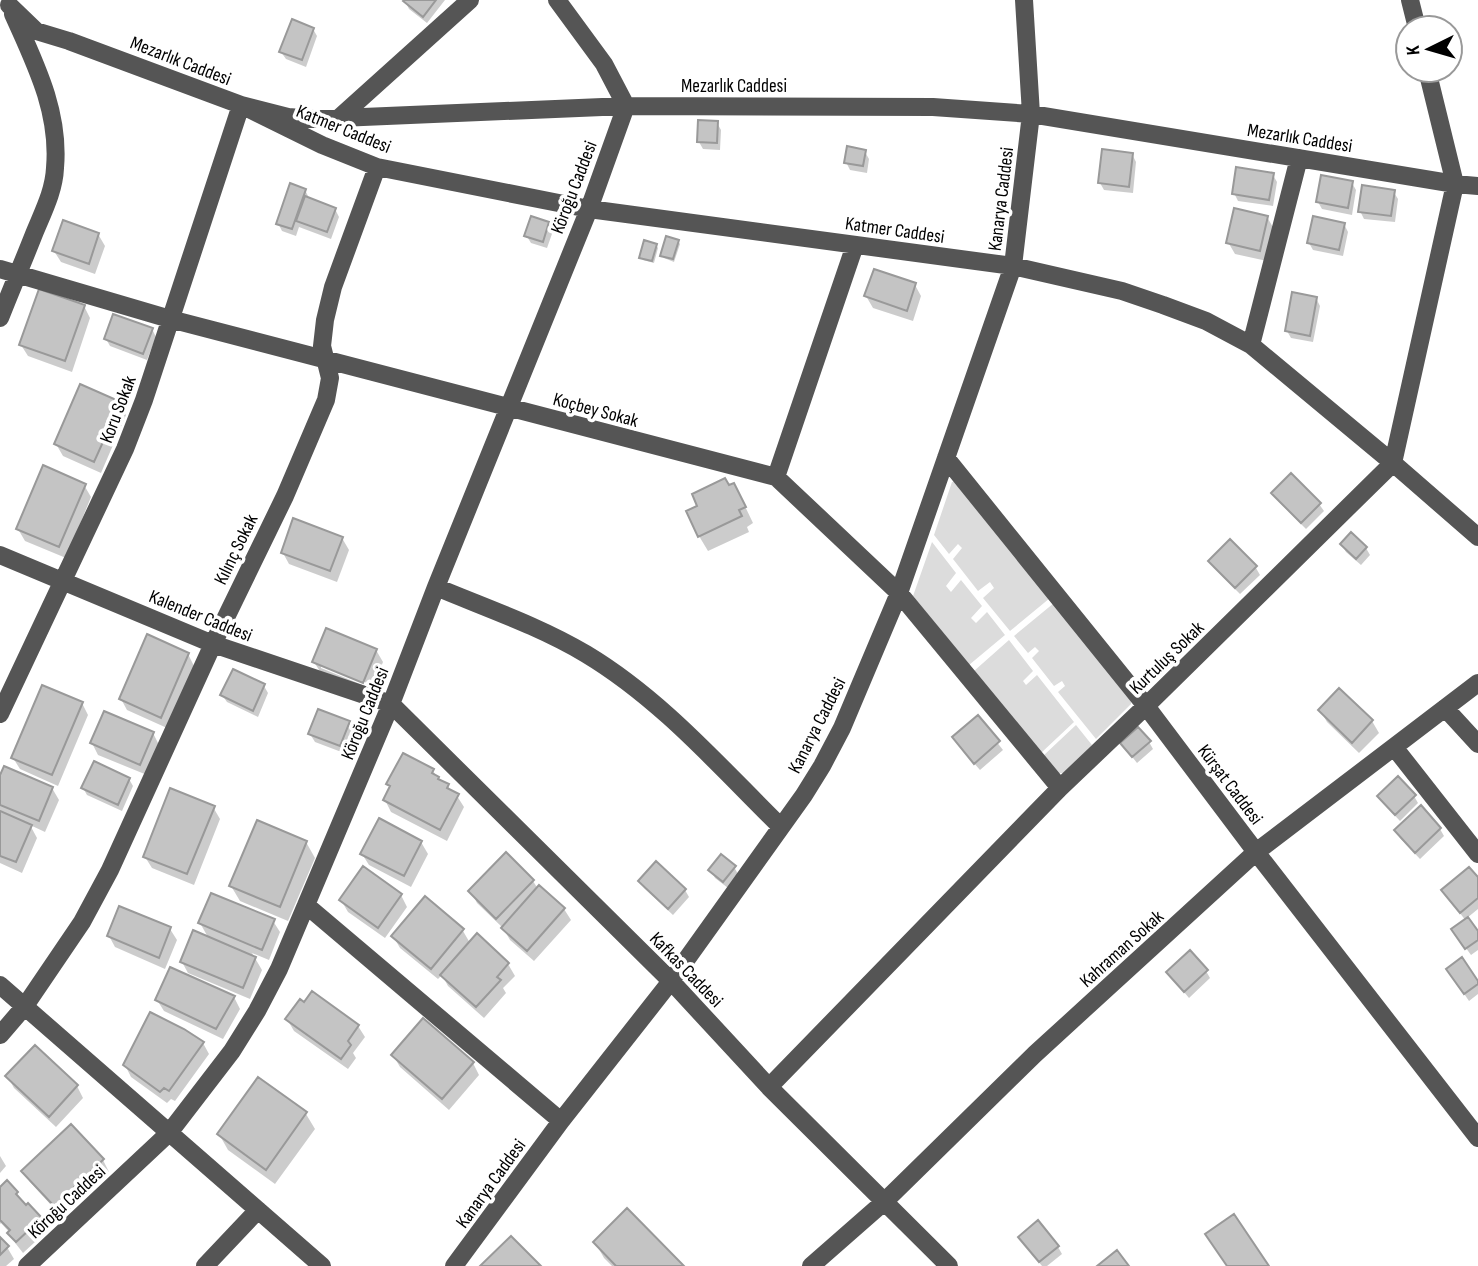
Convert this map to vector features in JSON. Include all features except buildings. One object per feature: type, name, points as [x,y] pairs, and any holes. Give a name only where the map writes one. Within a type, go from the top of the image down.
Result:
[{"type":"street","points":[[339,118],[470,0]]},
{"type":"street","points":[[557,0],[604,64],[626,106]]},
{"type":"street","name":"Kanarya Caddesi","points":[[454,1266],[561,1121],[671,981],[781,827],[822,766],[842,728],[899,593],[1013,266],[1031,114],[1024,0]]},
{"type":"street","points":[[0,318],[51,192],[55,167],[53,121],[41,76],[7,7]]},
{"type":"street","name":"Mezarlık Caddesi","points":[[7,7],[36,31],[241,105],[288,117],[316,119],[626,106],[933,107],[1031,114],[1478,186]]},
{"type":"street","points":[[1393,463],[1455,184],[1430,84]]},
{"type":"street","name":"Katmer Caddesi","points":[[241,105],[322,145],[377,167],[589,209],[1013,266],[1122,291],[1206,321],[1251,345],[1478,537]]},
{"type":"street","name":"Koru Sokak","points":[[0,714],[125,449],[144,400],[241,105]]},
{"type":"street","name":"Köroğu Caddesi","points":[[27,1266],[169,1133],[232,1051],[257,1012],[279,969],[391,705],[589,209],[626,106]]},
{"type":"street","points":[[1251,345],[1299,158]]},
{"type":"street","name":"Kılınç Sokak","points":[[0,1035],[25,1006],[82,922],[110,870],[213,644],[285,496],[326,400],[330,378],[322,346],[325,320],[333,287],[377,167]]},
{"type":"street","points":[[776,477],[855,245]]},
{"type":"street","name":"Koçbey Sokak","points":[[0,269],[170,319],[776,477],[899,593],[1059,788]]},
{"type":"street","name":"Kürşat Caddesi","points":[[946,458],[1146,706],[1478,1138]]},
{"type":"street","name":"Kurtuluş Sokak","points":[[769,1087],[1059,788],[1393,463]]},
{"type":"street","name":"Kalender Caddesi","points":[[0,555],[213,644],[391,705]]},
{"type":"street","points":[[436,587],[554,636],[589,656],[658,706],[781,827]]},
{"type":"street","name":"Kahraman Sokak","points":[[811,1266],[884,1202],[1035,1054],[1256,852],[1478,683]]},
{"type":"street","name":"Kafkas Caddesi","points":[[391,705],[671,981],[769,1087],[949,1266]]},
{"type":"street","points":[[1445,708],[1478,744]]},
{"type":"street","points":[[1394,747],[1478,854]]},
{"type":"street","points":[[306,905],[561,1121]]},
{"type":"street","points":[[0,985],[322,1266]]},
{"type":"street","points":[[205,1266],[258,1210]]},
{"type":"shaded area","points":[[957,481],[1050,598],[1010,631],[983,598],[994,588],[990,582],[978,591],[953,559],[962,548],[958,544],[949,554],[934,535],[952,482]]},
{"type":"shaded area","points":[[932,542],[956,573],[946,586],[951,592],[961,580],[982,606],[971,618],[976,623],[987,612],[1005,635],[969,665],[913,596]]},
{"type":"shaded area","points":[[1054,603],[1131,699],[1131,704],[1096,739],[1058,692],[1065,686],[1062,681],[1054,686],[1032,658],[1039,651],[1035,647],[1028,653],[1014,636]]},
{"type":"shaded area","points":[[1009,640],[1033,671],[1023,681],[1026,685],[1037,675],[1074,722],[1041,753],[974,671]]},
{"type":"shaded area","points":[[1076,725],[1092,745],[1064,773],[1058,773],[1043,756]]}]
